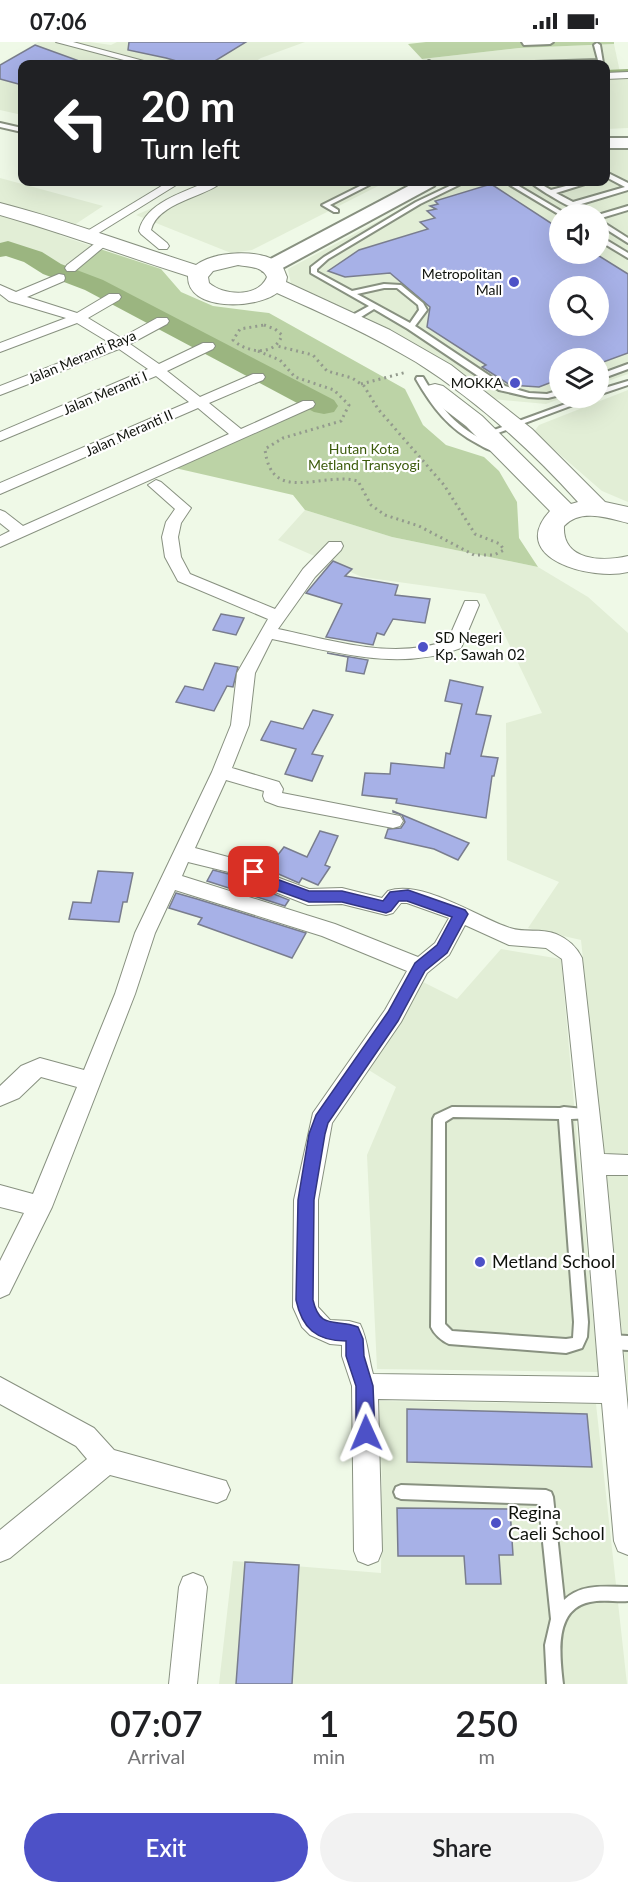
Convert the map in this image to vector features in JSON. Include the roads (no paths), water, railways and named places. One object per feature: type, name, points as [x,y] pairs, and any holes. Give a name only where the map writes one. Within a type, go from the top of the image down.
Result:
[{"type":"main road","points":[[0,209],[207,268],[238,259],[250,260],[268,283],[339,335],[413,376],[487,434],[566,513]]},
{"type":"main road","points":[[88,235],[163,246],[207,268]]},
{"type":"main road","points":[[207,268],[198,283],[210,294],[232,299],[268,283],[350,320],[442,369],[513,425],[578,486],[596,507]]},
{"type":"main road","points":[[628,515],[611,509],[580,508],[557,519],[550,536],[561,553],[574,561],[592,566],[619,566],[628,591]]},
{"type":"street","points":[[61,42],[134,60]]},
{"type":"street","points":[[610,65],[628,67]]},
{"type":"street","points":[[610,76],[628,75]]},
{"type":"street","points":[[610,133],[628,133]]},
{"type":"street","points":[[610,143],[628,143]]},
{"type":"street","points":[[71,268],[88,235],[168,186]]},
{"type":"street","points":[[163,246],[145,231],[150,217],[172,201],[207,186]]},
{"type":"street","points":[[250,260],[384,186]]},
{"type":"street","points":[[268,283],[319,240],[420,186]]},
{"type":"street","points":[[0,303],[59,278]]},
{"type":"street","points":[[0,289],[14,298],[32,301],[79,318],[121,343],[240,435]]},
{"type":"street","points":[[0,348],[79,318],[114,297]]},
{"type":"street","name":"Jalan Meranti Raya","points":[[0,391],[121,343],[162,321]]},
{"type":"street","name":"Jalan Meranti I","points":[[0,437],[156,371],[208,346]]},
{"type":"street","name":"Jalan Meranti II","points":[[0,489],[258,377]]},
{"type":"street","points":[[0,542],[308,404]]},
{"type":"street","points":[[156,485],[183,508],[180,516],[174,522],[170,537],[173,557],[184,577],[273,625],[382,654],[432,653],[456,644],[471,605]]},
{"type":"street","points":[[0,515],[21,532]]},
{"type":"street","points":[[0,1286],[40,1207],[91,1081],[146,933],[221,772],[240,725],[246,673],[273,625],[309,573],[334,546]]},
{"type":"street","points":[[221,772],[272,787],[274,789],[272,796],[278,799],[393,821]]},
{"type":"street","points":[[183,852],[247,869],[267,881],[309,897],[342,896],[386,907],[395,896],[408,895],[486,924],[498,934],[508,937],[549,940],[567,950],[572,958],[594,1164],[619,1342],[612,1389],[628,1541]]},
{"type":"street","points":[[169,880],[328,930],[420,967]]},
{"type":"street","points":[[368,1551],[364,1386],[351,1333],[334,1333],[324,1330],[308,1316],[304,1300],[306,1200],[321,1120],[393,1017],[420,967],[442,949],[460,914]]},
{"type":"street","points":[[0,1096],[9,1094],[32,1069],[40,1067],[91,1081]]},
{"type":"street","points":[[594,1164],[628,1165]]},
{"type":"street","points":[[0,1196],[40,1207]]},
{"type":"street","points":[[364,1386],[612,1389]]},
{"type":"street","points":[[0,1390],[85,1437],[106,1461],[217,1490]]},
{"type":"street","points":[[0,1548],[106,1461]]},
{"type":"street","points":[[183,1684],[193,1587]]},
{"type":"lane","points":[[524,43],[550,42]]},
{"type":"lane","points":[[597,45],[601,60]]},
{"type":"lane","points":[[0,125],[18,129]]},
{"type":"lane","points":[[610,177],[628,187]]},
{"type":"lane","points":[[336,211],[326,205],[364,186]]},
{"type":"lane","points":[[454,186],[418,203],[326,258],[313,270],[318,277],[411,327],[502,388],[530,395],[549,396]]},
{"type":"lane","points":[[515,186],[549,206]]},
{"type":"lane","points":[[540,186],[569,204]]},
{"type":"lane","points":[[551,192],[572,186]]},
{"type":"lane","points":[[574,204],[628,187]]},
{"type":"lane","points":[[609,215],[628,208]]},
{"type":"lane","points":[[609,227],[628,241]]},
{"type":"lane","points":[[618,234],[628,230]]},
{"type":"lane","points":[[319,240],[342,249]]},
{"type":"lane","points":[[609,243],[626,253]]},
{"type":"lane","points":[[350,294],[384,286],[399,286],[421,304],[423,310],[411,327]]},
{"type":"lane","points":[[350,320],[374,306]]},
{"type":"lane","points":[[611,373],[628,366]]},
{"type":"lane","points":[[611,373],[627,383]]},
{"type":"lane","points":[[413,376],[437,411],[469,438],[508,454]]},
{"type":"lane","points":[[609,389],[627,383]]},
{"type":"lane","points":[[487,434],[560,408]]},
{"type":"lane","points":[[564,1112],[581,1322],[580,1337],[577,1343],[566,1346],[448,1337],[438,1327],[439,1119],[452,1112],[564,1112],[589,1114]]},
{"type":"lane","points":[[401,1492],[546,1497],[558,1617],[552,1641],[555,1684]]},
{"type":"lane","points":[[558,1617],[571,1603],[587,1595],[628,1594]]},
{"type":"waterway","points":[[610,72],[628,71]]},
{"type":"waterway","points":[[0,250],[8,248],[33,257],[52,269],[94,285],[324,406]]},
{"type":"place","name":"Metropolitan Mall","points":[[514,282]]},
{"type":"place","name":"MOKKA","points":[[515,383]]},
{"type":"place","name":"SD Negeri Kp. Sawah 02","points":[[423,647]]},
{"type":"place","name":"Metland School","points":[[480,1262]]},
{"type":"place","name":"Regina Caeli School","points":[[496,1523]]},
{"type":"park label","name":"Hutan Kota Metland Transyogi","points":[[364,457]]}]
